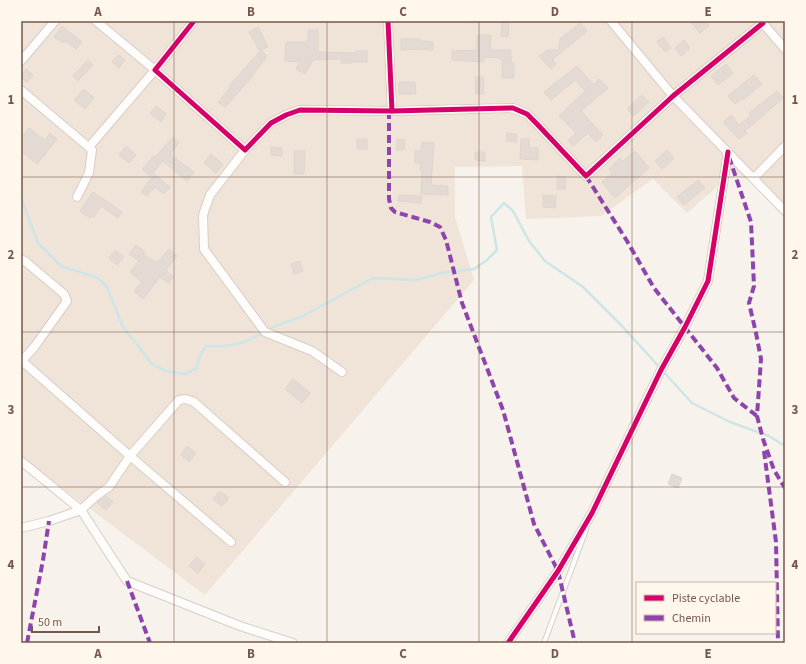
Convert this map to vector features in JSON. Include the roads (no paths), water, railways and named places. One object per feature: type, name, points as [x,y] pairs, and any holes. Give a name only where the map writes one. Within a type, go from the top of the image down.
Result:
[{"type":"street","points":[[21,61],[55,21]]},
{"type":"street","points":[[96,21],[155,70],[245,150]]},
{"type":"street","points":[[89,147],[155,70],[194,21]]},
{"type":"street","points":[[388,21],[392,111]]},
{"type":"street","points":[[611,21],[673,96],[785,211]]},
{"type":"street","points":[[342,372],[312,351],[265,332],[204,249],[203,215],[210,195],[245,150],[271,123],[300,110],[392,111],[513,108],[527,114],[586,176],[673,96],[762,22],[785,49]]},
{"type":"street","points":[[21,90],[92,150],[89,173],[77,197]]},
{"type":"street","points":[[754,178],[785,146]]},
{"type":"street","points":[[508,643],[558,571],[592,513],[661,370],[685,328],[708,281],[728,152]]},
{"type":"street","points":[[21,259],[64,294],[67,301],[35,346],[21,362],[231,542]]},
{"type":"street","points":[[21,528],[49,521],[81,510],[96,496],[109,487],[130,456],[179,400],[186,398],[194,402],[285,482]]},
{"type":"street","points":[[21,461],[81,510],[127,581],[240,626],[293,643]]},
{"type":"lane","points":[[544,643],[592,513]]},
{"type":"waterway","points":[[21,198],[38,243],[61,266],[98,278],[107,287],[123,327],[152,364],[166,371],[184,374],[196,369],[200,356],[206,346],[225,346],[245,342],[278,325],[301,317],[373,278],[416,280],[441,273],[474,269],[487,260],[497,250],[491,217],[504,203],[513,211],[529,241],[545,261],[583,287],[621,325],[692,403],[730,422],[769,436],[785,446]]}]
